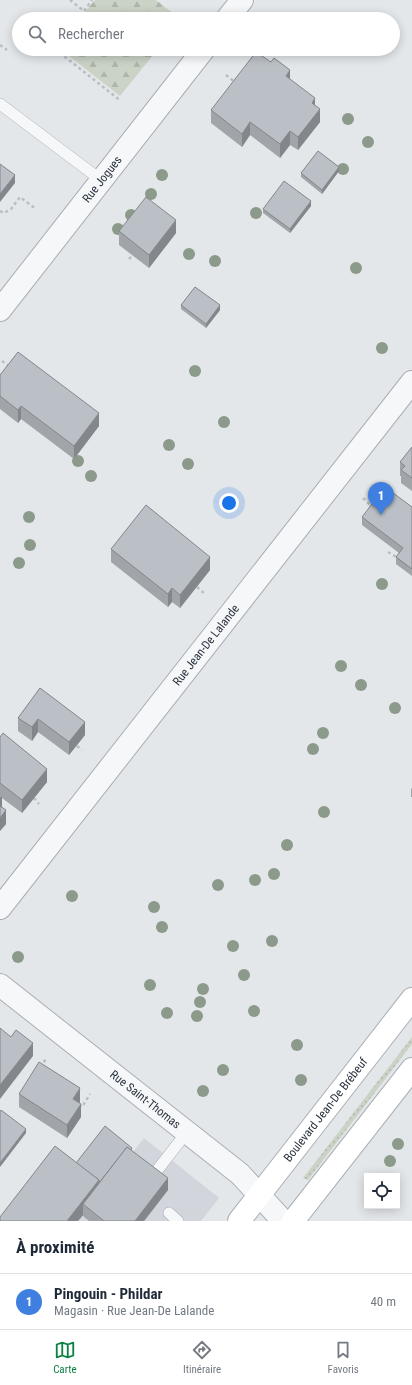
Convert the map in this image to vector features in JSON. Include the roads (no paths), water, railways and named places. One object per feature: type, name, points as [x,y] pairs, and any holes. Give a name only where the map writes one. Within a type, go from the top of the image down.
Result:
[{"type":"main road","name":"Boulevard Jean-De Brébeuf","points":[[239,1221],[412,999]]},
{"type":"main road","points":[[293,1221],[412,1069]]},
{"type":"street","points":[[233,12],[242,0]]},
{"type":"street","name":"Rue Jogues","points":[[0,310],[198,56]]},
{"type":"street","name":"Rue Jean-De Lalande","points":[[0,908],[412,382]]},
{"type":"street","name":"Rue Saint-Thomas","points":[[0,985],[240,1174],[283,1221]]},
{"type":"lane","points":[[0,104],[101,180]]},
{"type":"lane","points":[[155,1173],[187,1132]]},
{"type":"lane","points":[[169,1213],[178,1221]]},
{"type":"place","name":"Pingouin - Phildar","points":[[381,515]]}]
